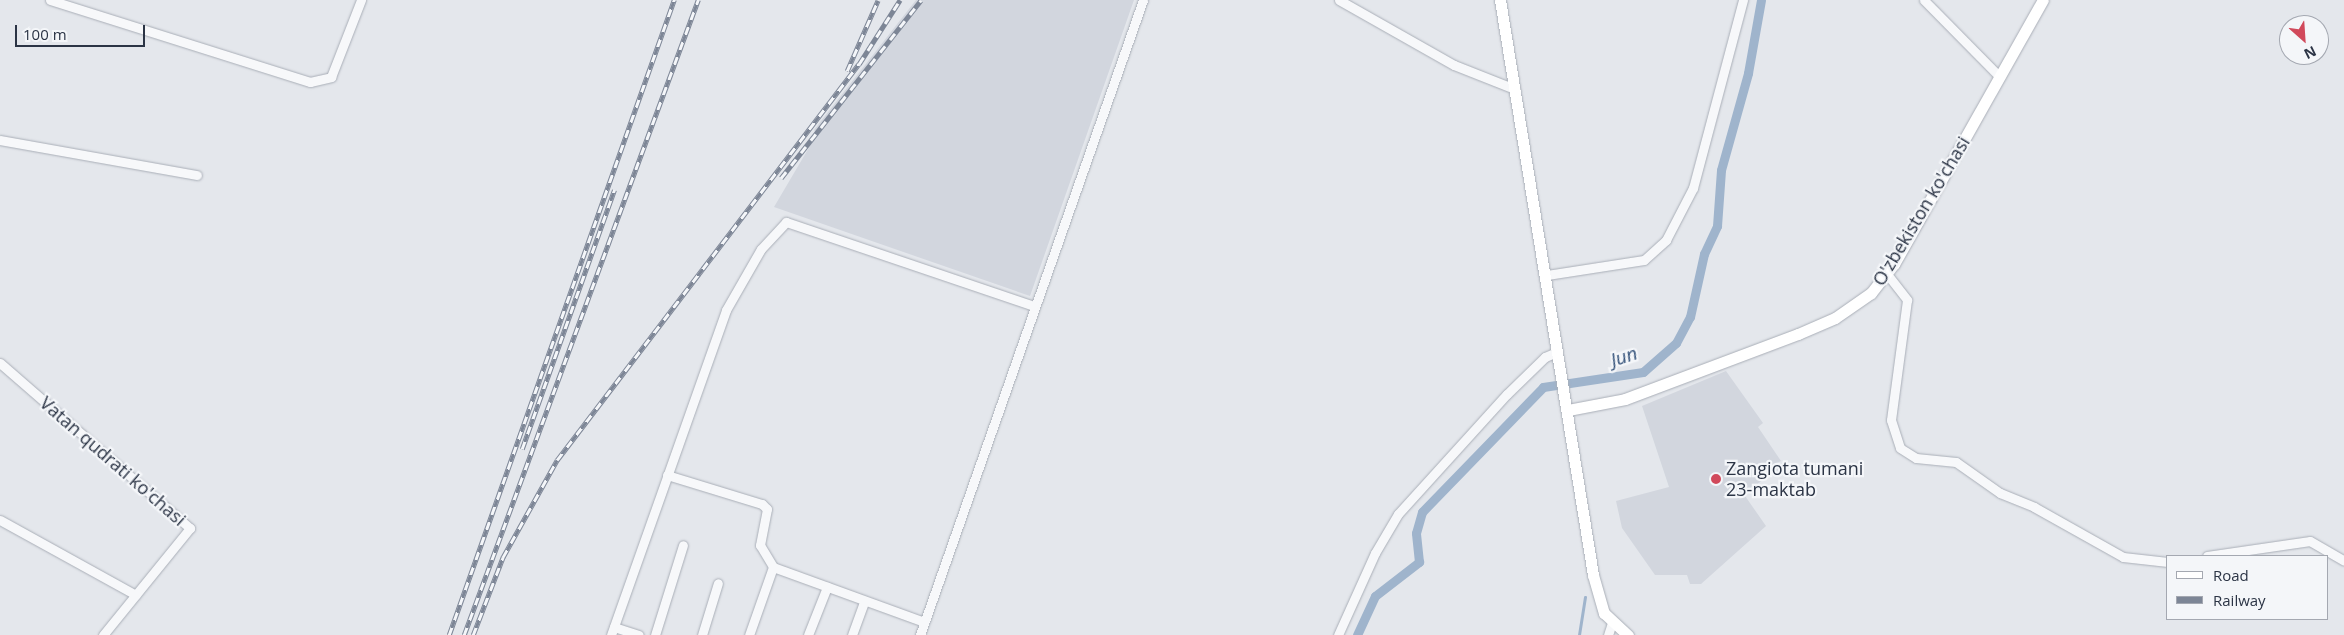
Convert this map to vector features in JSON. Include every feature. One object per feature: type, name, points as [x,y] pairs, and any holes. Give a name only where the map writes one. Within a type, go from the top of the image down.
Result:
[{"type":"main road","points":[[1500,0],[1547,275],[1557,352],[1568,410],[1593,576],[1604,613],[1612,623],[1628,635]]},
{"type":"main road","name":"O'zbekiston ko'chasi","points":[[1568,410],[1643,392],[1835,318],[1870,293],[1886,274],[2043,0]]},
{"type":"street","points":[[50,0],[310,82],[331,77],[361,0]]},
{"type":"street","points":[[920,635],[1143,0]]},
{"type":"street","points":[[1338,0],[1454,65],[1515,90]]},
{"type":"street","points":[[1547,275],[1644,260],[1666,240],[1693,188],[1743,0]]},
{"type":"street","points":[[1924,0],[2000,77]]},
{"type":"street","points":[[0,140],[198,175]]},
{"type":"street","points":[[639,635],[612,631],[726,310],[761,249],[786,222],[1034,306]]},
{"type":"street","points":[[1886,274],[1907,300],[1890,420],[1900,448],[1916,458],[1956,462],[2000,493],[2034,507],[2124,557],[2166,562]]},
{"type":"street","points":[[1338,635],[1375,552],[1398,514],[1506,394],[1545,357],[1557,352]]},
{"type":"street","name":"Vatan qudrati ko'chasi","points":[[0,363],[190,528],[103,635]]},
{"type":"street","points":[[667,475],[762,504],[766,509],[760,546],[774,567],[864,602],[924,622]]},
{"type":"street","points":[[0,520],[136,595]]},
{"type":"street","points":[[2214,555],[2310,541],[2344,562]]},
{"type":"street","points":[[655,635],[683,545]]},
{"type":"street","points":[[749,635],[774,567]]},
{"type":"street","points":[[702,635],[718,583]]},
{"type":"street","points":[[808,635],[827,587]]},
{"type":"street","points":[[852,635],[864,602]]},
{"type":"street","points":[[1608,635],[1612,623]]},
{"type":"shaded area","points":[[916,0],[1134,0],[1030,296],[774,207],[817,134],[814,130]]},
{"type":"shaded area","name":"Zangiota tumani 23-maktab","points":[[1726,371],[1763,423],[1758,427],[1781,461],[1775,464],[1779,470],[1743,493],[1766,526],[1701,584],[1690,584],[1687,575],[1655,575],[1622,528],[1616,501],[1669,487],[1642,406]]},
{"type":"waterway","name":"Jun","points":[[1357,635],[1375,596],[1419,562],[1416,533],[1422,512],[1543,387],[1643,372],[1676,343],[1690,317],[1704,254],[1717,226],[1721,170],[1748,73],[1761,0]]},
{"type":"waterway","points":[[1579,635],[1585,597]]},
{"type":"railway","points":[[449,635],[674,0]]},
{"type":"railway","points":[[464,635],[698,0]]},
{"type":"railway","points":[[847,71],[878,0]]},
{"type":"railway","points":[[473,635],[503,557],[557,460],[859,64],[900,0]]},
{"type":"railway","points":[[781,178],[921,0]]},
{"type":"railway","points":[[522,449],[614,190]]},
{"type":"place","name":"Zangiota tumani 23-maktab","points":[[1716,479]]}]
